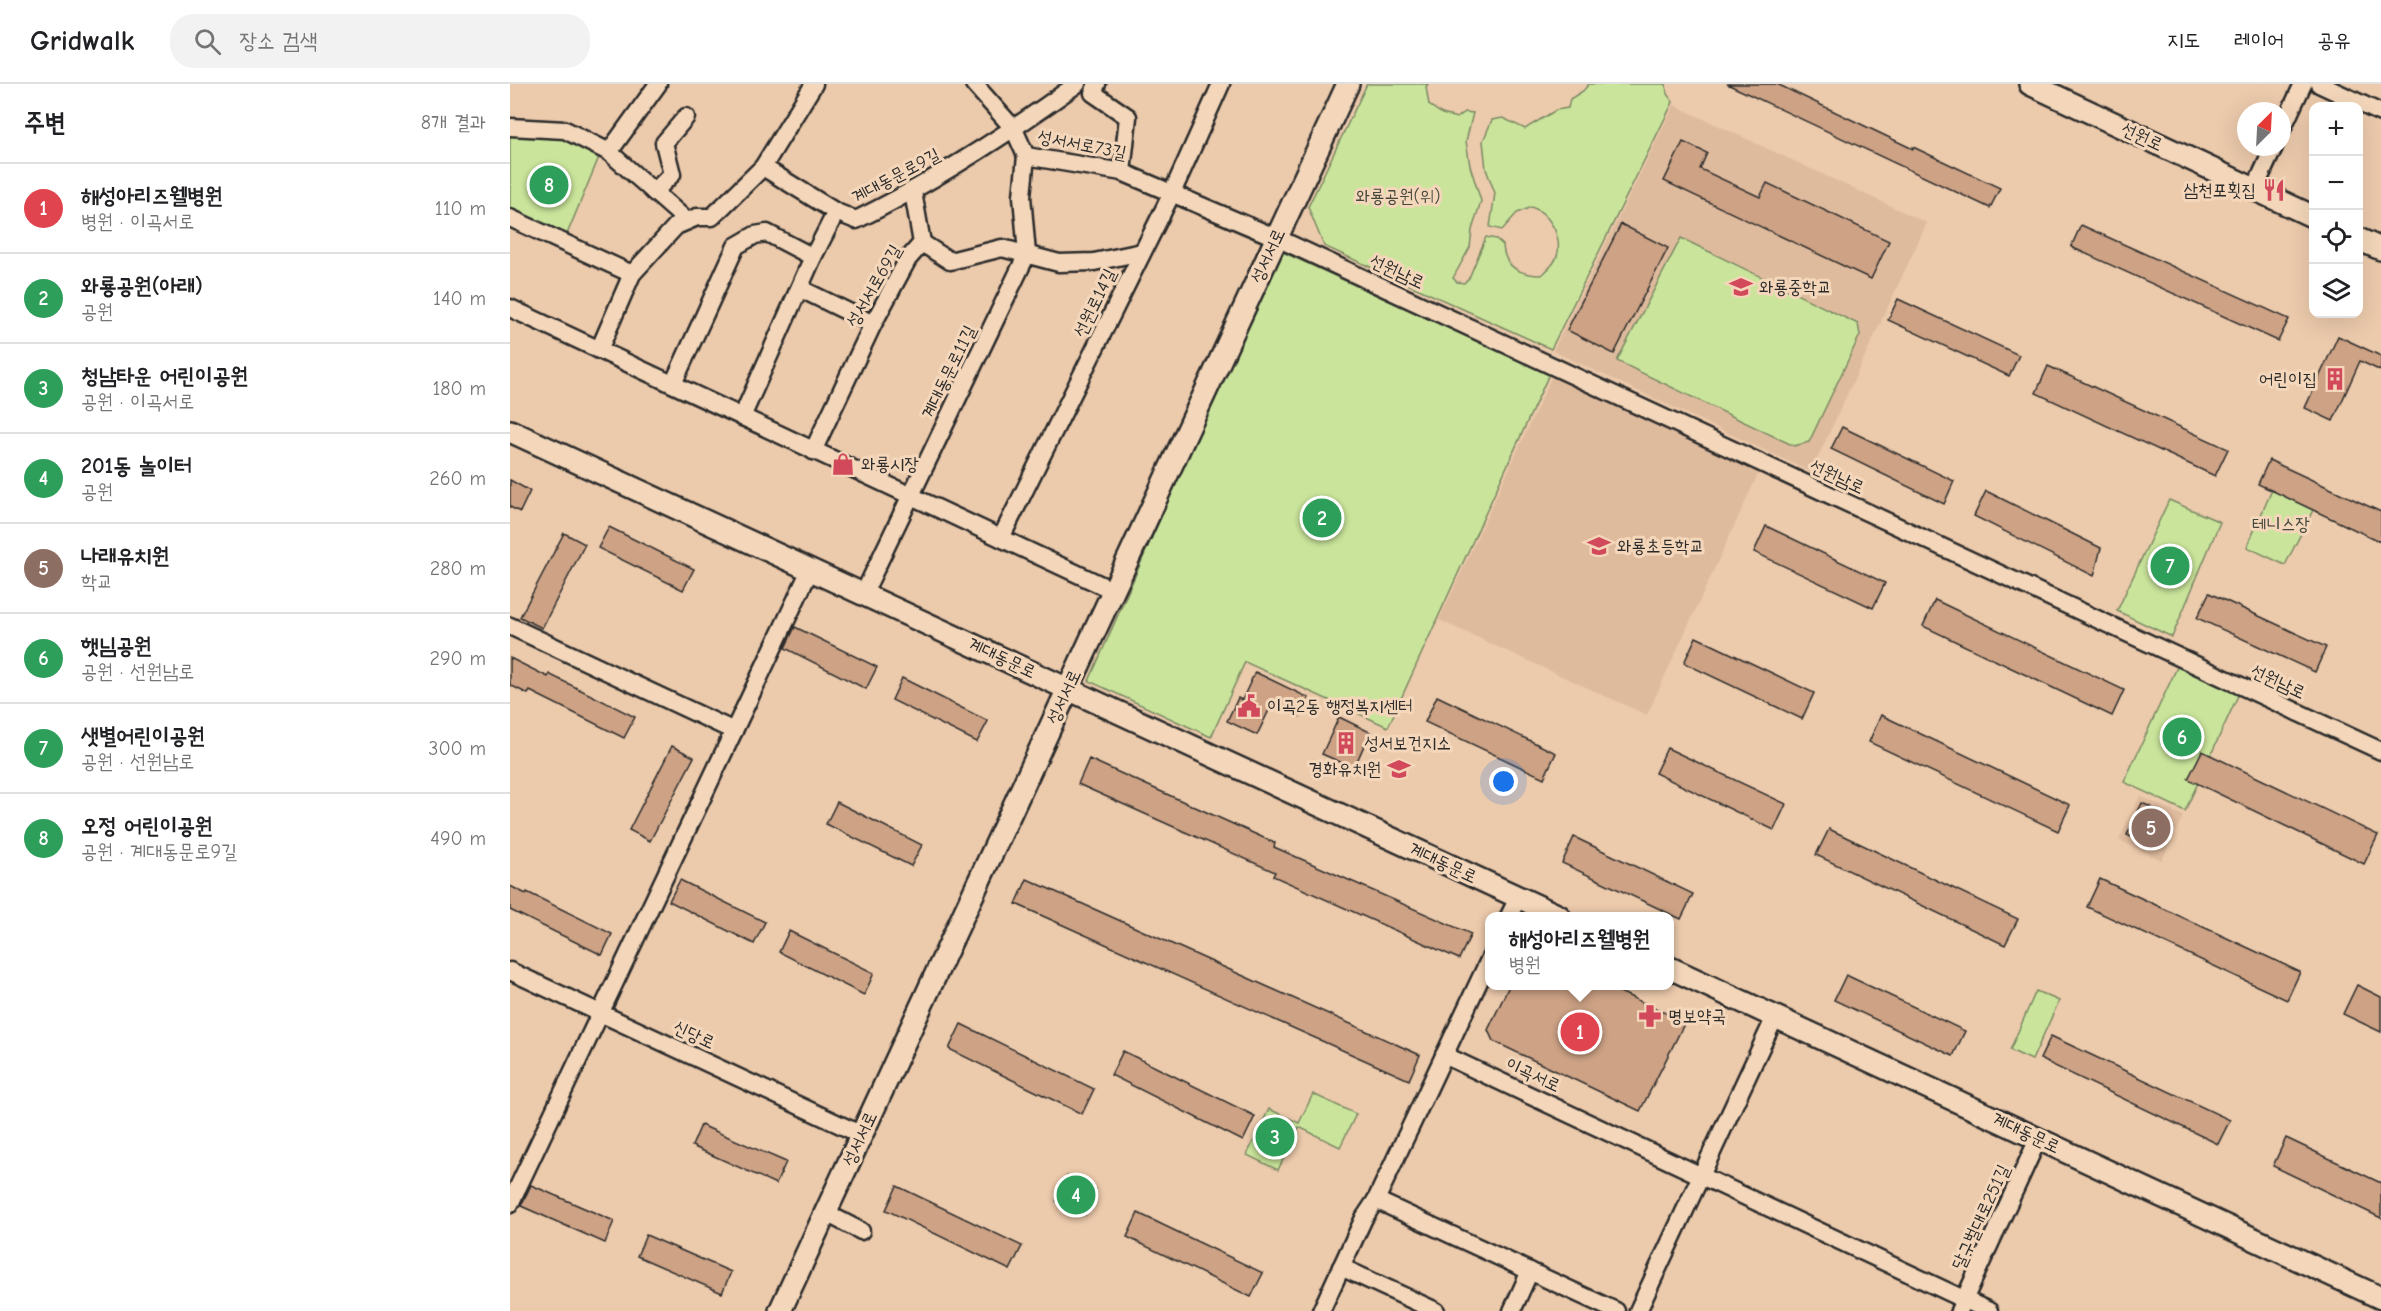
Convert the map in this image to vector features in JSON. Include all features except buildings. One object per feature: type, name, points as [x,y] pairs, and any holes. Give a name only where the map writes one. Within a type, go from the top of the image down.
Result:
[{"type":"main road","name":"성서서로","points":[[780,1311],[1348,84]]},
{"type":"main road","name":"선원로","points":[[2030,84],[2309,216]]},
{"type":"main road","points":[[2363,241],[2381,249]]},
{"type":"main road","name":"계대동문로","points":[[510,431],[1068,689],[1514,907],[1539,912]]},
{"type":"main road","name":"계대동문로","points":[[1674,970],[2381,1298]]},
{"type":"street","points":[[609,152],[658,84]]},
{"type":"street","points":[[599,350],[632,274],[676,226],[697,217],[712,217],[763,167],[814,84]]},
{"type":"street","name":"성서서로73길","points":[[974,84],[1014,129],[1026,156],[1122,171],[1277,238]]},
{"type":"street","name":"계대동문로9길","points":[[763,167],[836,212],[856,220],[913,192],[1014,129],[1077,84]]},
{"type":"street","points":[[1097,84],[1093,93],[1128,117],[1122,171]]},
{"type":"street","name":"선원로14길","points":[[1001,538],[1172,193],[1221,84]]},
{"type":"street","points":[[2291,110],[2303,84]]},
{"type":"street","points":[[2319,84],[2381,113]]},
{"type":"street","points":[[654,192],[672,174],[664,143],[686,117]]},
{"type":"street","points":[[510,127],[565,130],[609,152],[687,222]]},
{"type":"street","points":[[1026,156],[1022,195],[1027,254]]},
{"type":"street","points":[[2254,190],[2270,156]]},
{"type":"street","points":[[913,192],[922,243]]},
{"type":"street","points":[[742,417],[801,289],[813,257],[836,212]]},
{"type":"street","points":[[510,218],[632,274]]},
{"type":"street","points":[[673,384],[735,246],[755,235],[766,233],[813,257]]},
{"type":"street","name":"선원남로","points":[[1277,238],[2381,751]]},
{"type":"street","name":"성서서로69길","points":[[813,451],[873,324],[908,259],[922,243],[950,261],[1002,248],[1059,263],[1094,262],[1142,252]]},
{"type":"street","name":"계대동문로11길","points":[[863,595],[1027,254]]},
{"type":"street","points":[[801,289],[873,324]]},
{"type":"street","points":[[510,308],[1114,591]]},
{"type":"street","points":[[510,1204],[810,570]]},
{"type":"street","points":[[510,626],[734,731]]},
{"type":"street","points":[[1321,1311],[1485,969]]},
{"type":"street","name":"신당로","points":[[510,971],[862,1135]]},
{"type":"street","points":[[1638,1311],[1775,1017]]},
{"type":"street","name":"이곡서로","points":[[1444,1055],[1701,1176],[1961,1305],[1989,1311]]},
{"type":"street","name":"달구벌대로251길","points":[[1961,1305],[2038,1139]]},
{"type":"street","points":[[1376,1200],[1616,1311]]},
{"type":"street","points":[[826,1213],[861,1231]]},
{"type":"street","points":[[1341,1267],[1436,1311]]},
{"type":"street","points":[[1512,1311],[1530,1271]]},
{"type":"shaded area","name":"와룡중학교","points":[[1674,105],[1927,223],[1811,472],[1553,351]]},
{"type":"shaded area","name":"와룡초등학교","points":[[1552,376],[1759,472],[1647,715],[1439,620]]},
{"type":"shaded area","points":[[2140,796],[2183,816],[2162,860],[2119,840]]},
{"type":"green space","name":"와룡공원(위)","points":[[1367,84],[1428,84],[1426,87],[1429,105],[1442,114],[1457,118],[1465,112],[1473,113],[1466,141],[1470,166],[1481,201],[1472,230],[1470,247],[1453,278],[1457,282],[1464,283],[1469,278],[1486,237],[1496,239],[1503,245],[1510,265],[1527,274],[1542,275],[1554,262],[1558,252],[1557,238],[1552,225],[1543,214],[1531,207],[1517,213],[1502,230],[1490,227],[1495,193],[1486,169],[1483,141],[1492,120],[1503,118],[1525,129],[1556,110],[1568,108],[1570,99],[1589,84],[1666,84],[1667,94],[1673,102],[1551,349],[1324,246],[1308,207]]},
{"type":"green space","points":[[510,132],[561,137],[599,157],[565,239],[510,214]]},
{"type":"green space","points":[[1681,238],[1858,324],[1860,335],[1809,442],[1794,446],[1617,361]]},
{"type":"green space","points":[[1278,250],[1549,374],[1388,727],[1245,662],[1211,737],[1089,681]]},
{"type":"green space","name":"테니스장","points":[[2272,490],[2313,510],[2285,565],[2247,547]]},
{"type":"green space","points":[[2169,500],[2220,522],[2172,637],[2117,611]]},
{"type":"green space","points":[[2179,663],[2240,691],[2185,811],[2124,782]]},
{"type":"green space","points":[[2036,991],[2059,1001],[2032,1060],[2010,1050]]},
{"type":"green space","points":[[1313,1094],[1356,1114],[1340,1147],[1299,1127],[1278,1170],[1247,1155],[1269,1109],[1299,1123]]},
{"type":"green space","points":[[1067,1176],[1096,1189],[1085,1215],[1056,1201]]},
{"type":"place","name":"오정 어린이공원","points":[[549,185]]},
{"type":"place","name":"삼천포횟집","points":[[2274,190]]},
{"type":"place","name":"와룡중학교","points":[[1741,287]]},
{"type":"place","name":"어린이집","points":[[2335,379]]},
{"type":"place","name":"와룡시장","points":[[843,464]]},
{"type":"place","name":"와룡공원(아래)","points":[[1322,518]]},
{"type":"place","name":"와룡초등학교","points":[[1599,546]]},
{"type":"place","name":"샛별어린이공원","points":[[2170,566]]},
{"type":"place","name":"이곡2동 행정복지센터","points":[[1249,706]]},
{"type":"place","name":"햇님공원","points":[[2182,737]]},
{"type":"place","name":"성서보건지소","points":[[1346,743]]},
{"type":"place","name":"경화유치원","points":[[1399,769]]},
{"type":"place","name":"나래유치원","points":[[2151,828]]},
{"type":"place","name":"명보약국","points":[[1650,1016]]},
{"type":"place","name":"해성아리즈웰병원","points":[[1580,1032]]},
{"type":"place","name":"청남타운 어린이공원","points":[[1275,1137]]},
{"type":"place","name":"201동 놀이터","points":[[1076,1195]]}]
